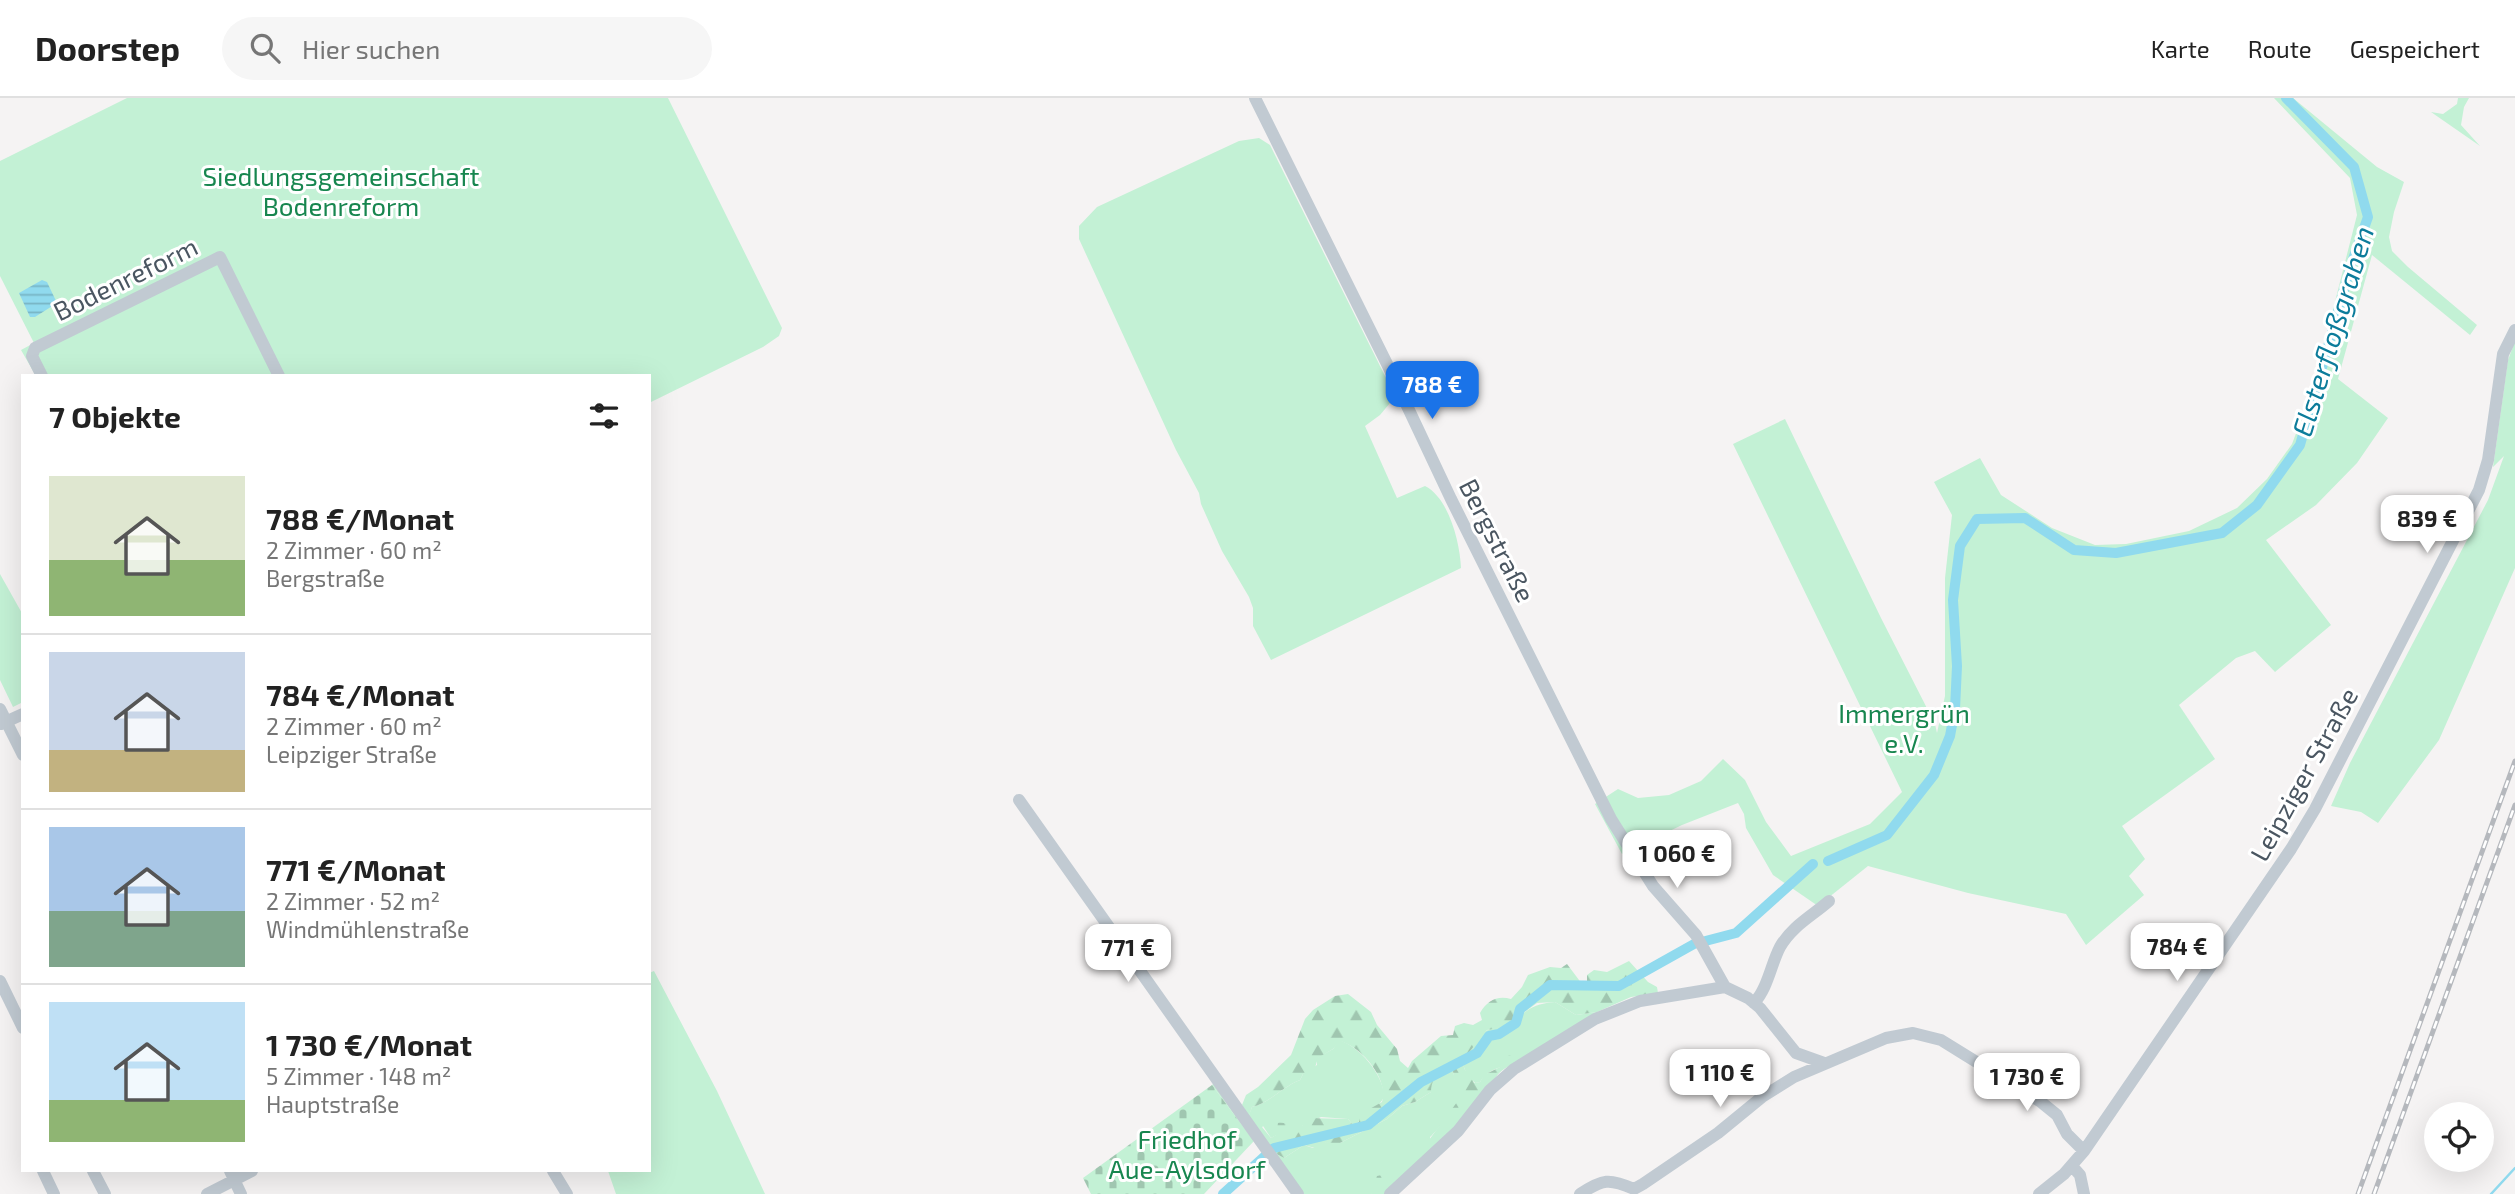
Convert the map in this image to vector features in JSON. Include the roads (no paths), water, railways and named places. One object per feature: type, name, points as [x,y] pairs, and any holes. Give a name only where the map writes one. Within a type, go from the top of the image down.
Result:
[{"type":"street","name":"Bergstraße","points":[[1255,98],[1611,820],[1653,886],[1696,935],[1725,987]]},
{"type":"street","name":"Bodenreform","points":[[41,374],[32,356],[34,348],[220,257],[278,374]]},
{"type":"street","name":"Leipziger Straße","points":[[2039,1194],[2072,1166],[2084,1151],[2291,849],[2321,797],[2479,490],[2488,460],[2503,354],[2515,330]]},
{"type":"street","points":[[0,709],[3,723],[21,752]]},
{"type":"street","points":[[3,723],[21,715]]},
{"type":"street","points":[[1019,800],[1298,1194]]},
{"type":"street","points":[[1754,1003],[1761,994],[1785,939],[1829,901]]},
{"type":"street","points":[[0,981],[21,1024]]},
{"type":"street","points":[[1390,1194],[1458,1131],[1501,1080],[1522,1063],[1580,1027],[1640,1001],[1725,987],[1754,1003],[1796,1053],[1824,1063]]},
{"type":"street","points":[[1580,1194],[1604,1181],[1614,1181],[1634,1192],[1718,1133],[1754,1103],[1794,1077],[1897,1035],[1913,1033],[1941,1040],[2041,1102],[2057,1115],[2071,1139],[2084,1151]]},
{"type":"street","points":[[1794,1077],[1796,1053]]},
{"type":"street","points":[[2072,1166],[2080,1175],[2084,1194]]},
{"type":"street","points":[[43,1172],[54,1194]]},
{"type":"street","points":[[94,1172],[105,1194]]},
{"type":"street","points":[[554,1172],[567,1194]]},
{"type":"street","points":[[207,1194],[232,1175],[241,1194]]},
{"type":"water","points":[[42,280],[47,282],[57,303],[35,317],[30,317],[19,293]]},
{"type":"waterway","name":"Elsterfloßgraben","points":[[1828,861],[1887,835],[1934,775],[1950,736],[1955,709],[1957,666],[1953,600],[1960,546],[1977,519],[2025,518],[2074,550],[2116,553],[2222,533],[2257,505],[2300,445],[2352,262],[2368,217],[2354,167],[2286,98]]},
{"type":"waterway","name":"Elsterfloßgraben","points":[[1223,1194],[1274,1148],[1368,1125],[1421,1082],[1477,1053],[1489,1036],[1499,1034],[1516,1023],[1520,1009],[1550,985],[1619,986],[1694,944],[1736,933],[1813,864]]},
{"type":"waterway","points":[[2491,1194],[2515,1168]]},
{"type":"railway","points":[[2358,1194],[2515,761]]},
{"type":"railway","points":[[2374,1194],[2515,805]]},
{"type":"park label","name":"Siedlungsgemeinschaft Bodenreform","points":[[341,190]]},
{"type":"park label","name":"Immergrün e.V.","points":[[1904,727]]},
{"type":"park label","name":"Friedhof Aue-Aylsdorf","points":[[1187,1153]]}]
